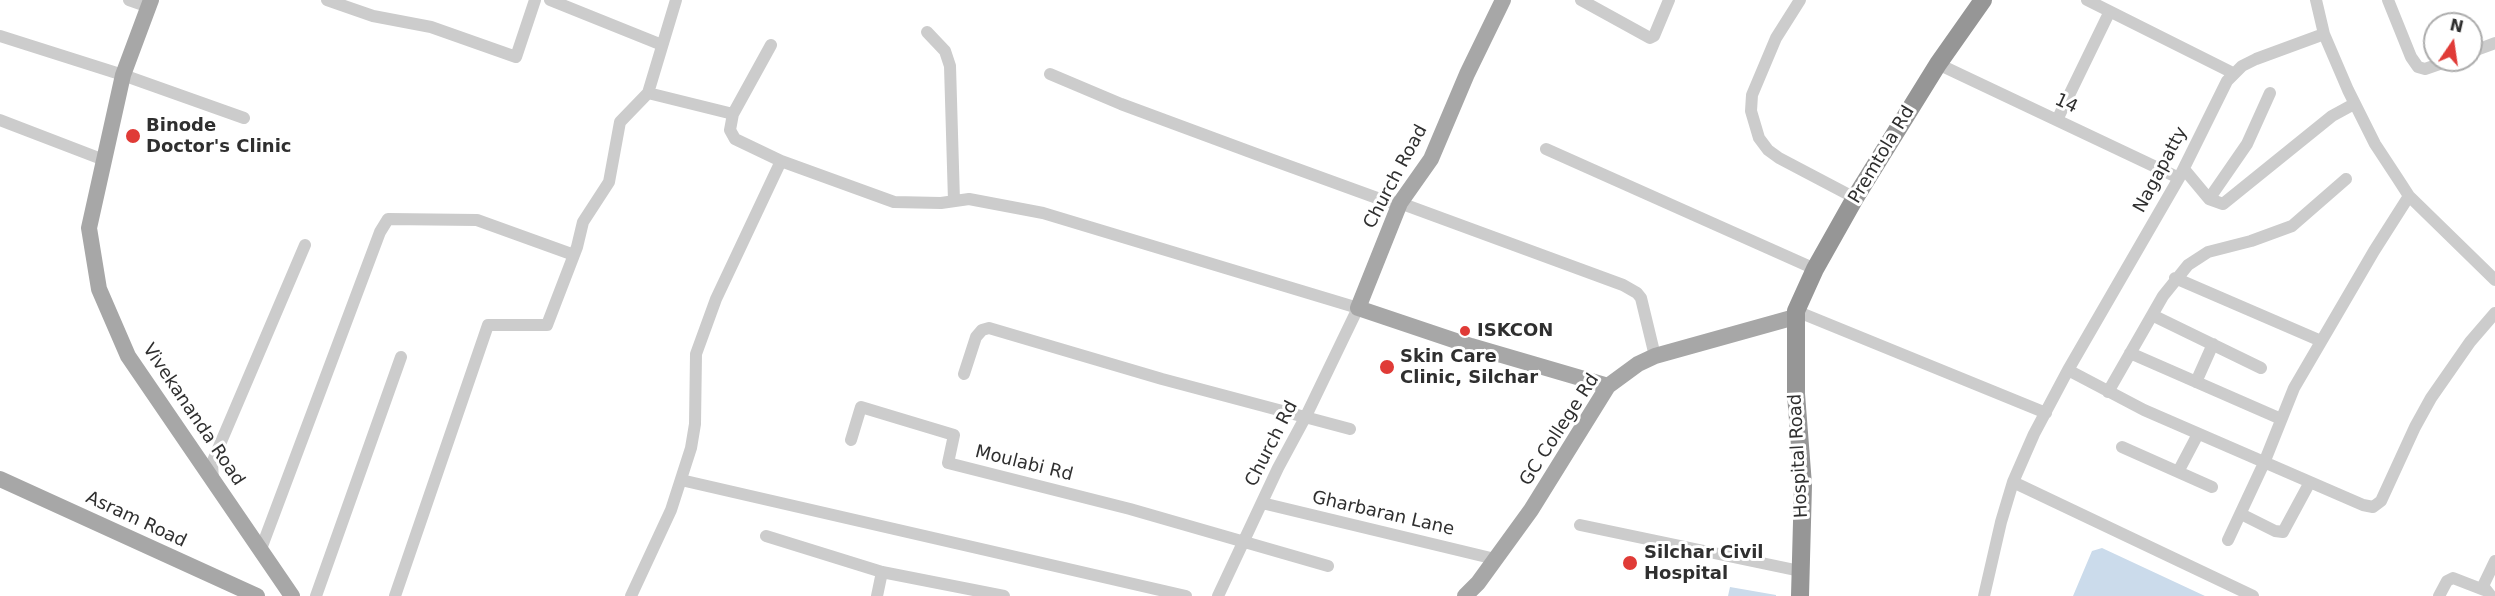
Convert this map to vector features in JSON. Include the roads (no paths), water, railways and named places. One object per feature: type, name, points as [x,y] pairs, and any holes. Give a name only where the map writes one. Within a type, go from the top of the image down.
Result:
[{"type":"highway","name":"Premtola Rd","points":[[1795,314],[1815,269],[1856,198],[1938,64],[1983,0]]},
{"type":"highway","name":"Hospital Road","points":[[1795,314],[1796,394],[1803,485],[1800,596]]},
{"type":"main road","name":"Church Road","points":[[1358,308],[1400,203],[1431,159],[1503,0]]},
{"type":"main road","name":"Vivekananda Road","points":[[150,3],[123,75],[89,228],[99,289],[128,356],[292,596]]},
{"type":"main road","points":[[1358,308],[1471,346],[1608,386]]},
{"type":"main road","name":"GC College Rd","points":[[1465,596],[1537,502],[1608,386],[1638,364],[1655,356],[1795,314]]},
{"type":"main road","name":"Asram Road","points":[[0,479],[257,596]]},
{"type":"street","points":[[129,0],[150,3]]},
{"type":"street","points":[[327,0],[373,16],[431,27],[516,57],[535,0]]},
{"type":"street","points":[[550,0],[662,45]]},
{"type":"street","points":[[395,596],[488,325],[546,325],[574,255],[583,222],[609,182],[620,122],[648,93],[676,0]]},
{"type":"street","points":[[1581,0],[1650,38],[1654,36],[1669,0]]},
{"type":"street","points":[[1800,0],[1776,38],[1752,95],[1751,111],[1759,138],[1768,150],[1856,198]]},
{"type":"street","points":[[2087,0],[2233,73]]},
{"type":"street","points":[[2316,0],[2324,34],[2354,104],[2375,144],[2409,196],[2495,280]]},
{"type":"street","points":[[2388,0],[2411,57],[2418,67],[2423,68]]},
{"type":"street","points":[[2057,120],[2109,12]]},
{"type":"street","points":[[927,32],[945,51],[950,66],[954,201]]},
{"type":"street","name":"Nagapatty","points":[[1984,596],[1998,532],[2013,482],[2068,370],[2181,173],[2223,88],[2233,73],[2256,59],[2324,34]]},
{"type":"street","points":[[0,36],[123,75],[244,118]]},
{"type":"street","points":[[771,45],[733,114],[730,130],[735,139],[782,160],[894,202],[969,199],[1043,213],[1358,308]]},
{"type":"street","name":"14","points":[[1938,64],[2057,120],[2181,173]]},
{"type":"street","points":[[1050,74],[1120,104],[1388,202],[1400,203],[1632,290],[1641,298],[1655,356]]},
{"type":"street","points":[[648,93],[733,114]]},
{"type":"street","points":[[2209,199],[2247,144],[2270,93]]},
{"type":"street","points":[[2181,173],[2209,199],[2219,204],[2229,201],[2314,130],[2354,104]]},
{"type":"street","points":[[0,120],[104,160]]},
{"type":"street","points":[[1546,149],[1815,269]]},
{"type":"street","points":[[631,596],[671,510],[691,448],[695,424],[696,354],[716,299],[782,160]]},
{"type":"street","points":[[2108,392],[2175,278],[2208,252],[2252,241],[2292,226],[2346,179]]},
{"type":"street","points":[[2228,540],[2264,463],[2294,388],[2409,196]]},
{"type":"street","points":[[261,549],[380,232],[388,219],[477,220],[574,255]]},
{"type":"street","points":[[213,481],[212,463],[305,245]]},
{"type":"street","points":[[2175,278],[2321,341]]},
{"type":"street","name":"Church Rd","points":[[1218,596],[1358,308]]},
{"type":"street","points":[[2068,370],[2108,392],[2264,463],[2362,505],[2377,505],[2431,398],[2450,369],[2495,313]]},
{"type":"street","points":[[1795,314],[2046,413]]},
{"type":"street","points":[[2152,315],[2261,368]]},
{"type":"street","points":[[964,374],[976,338],[981,330],[989,328],[1162,379],[1350,429]]},
{"type":"street","points":[[2196,382],[2213,344]]},
{"type":"street","points":[[2130,353],[2281,420]]},
{"type":"street","points":[[316,596],[401,357]]},
{"type":"street","name":"Moulabi Rd","points":[[851,440],[861,407],[954,435],[948,463],[1244,541]]},
{"type":"street","points":[[2178,472],[2198,434]]},
{"type":"street","points":[[2122,447],[2212,487]]},
{"type":"street","points":[[681,480],[1186,596]]},
{"type":"street","points":[[2013,482],[2231,591],[2253,596]]},
{"type":"street","points":[[2241,514],[2275,531],[2283,532],[2310,482]]},
{"type":"street","name":"Gharbaran Lane","points":[[1262,503],[1495,559]]},
{"type":"street","points":[[1580,525],[1800,571]]},
{"type":"street","points":[[766,536],[882,572],[1004,596]]},
{"type":"street","points":[[1244,541],[1328,566]]},
{"type":"street","points":[[2487,593],[2484,582],[2495,561]]},
{"type":"street","points":[[877,596],[882,572]]},
{"type":"street","points":[[2439,596],[2446,581],[2453,578],[2487,593]]},
{"type":"water","points":[[2102,548],[2205,596],[2073,596],[2092,551]]},
{"type":"water","points":[[1730,587],[1776,595],[1776,596],[1728,596]]},
{"type":"place","name":"Binode Doctor's Clinic","points":[[133,136]]},
{"type":"place","name":"ISKCON","points":[[1465,331]]},
{"type":"place","name":"Skin Care Clinic, Silchar","points":[[1387,367]]},
{"type":"place","name":"Silchar Civil Hospital","points":[[1630,563]]}]
